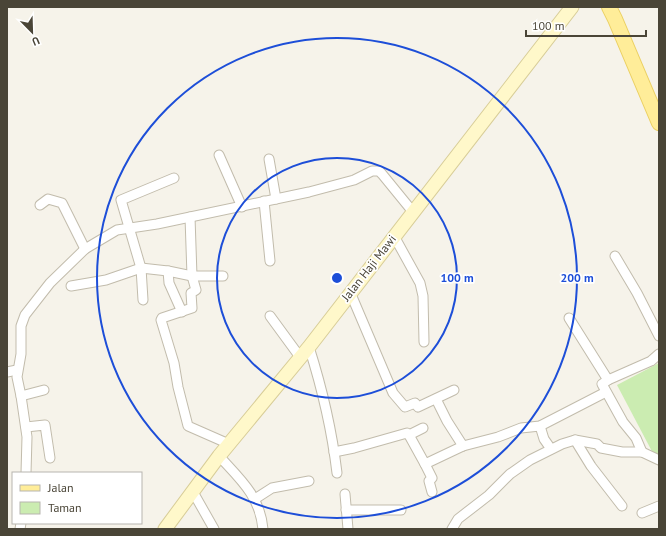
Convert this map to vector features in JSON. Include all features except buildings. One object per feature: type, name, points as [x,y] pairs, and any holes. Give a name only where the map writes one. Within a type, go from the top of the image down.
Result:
[{"type":"main road","points":[[609,7],[616,18],[659,122]]},
{"type":"street","name":"Jalan Haji Mawi","points":[[165,529],[228,444],[309,347],[350,292],[572,7]]},
{"type":"street","points":[[219,155],[242,207]]},
{"type":"street","points":[[269,159],[276,199]]},
{"type":"street","points":[[26,472],[28,445],[17,370],[20,354],[21,326],[25,315],[61,270],[85,249],[110,232],[242,207],[308,192],[354,180],[372,171],[379,171],[413,212]]},
{"type":"street","points":[[143,300],[141,268],[130,227],[121,204],[121,199],[174,178]]},
{"type":"street","points":[[40,205],[48,199],[62,203],[85,249]]},
{"type":"street","points":[[264,201],[270,261]]},
{"type":"street","points":[[190,216],[192,276],[196,290],[191,293],[192,308],[165,317],[161,320],[174,363],[188,426],[228,444]]},
{"type":"street","points":[[394,236],[420,283],[423,296],[424,342]]},
{"type":"street","points":[[615,256],[659,336]]},
{"type":"street","points":[[71,286],[106,280],[141,268],[168,271],[192,276],[223,276]]},
{"type":"street","points":[[168,271],[169,283],[182,312]]},
{"type":"street","points":[[350,292],[393,393],[405,407],[415,403],[418,407],[454,390]]},
{"type":"street","points":[[270,316],[300,357]]},
{"type":"street","points":[[569,318],[608,380]]},
{"type":"street","points":[[309,347],[322,392],[334,452],[336,474]]},
{"type":"street","points":[[642,452],[636,438],[623,422],[602,384],[651,360],[659,354]]},
{"type":"street","points":[[7,372],[17,370]]},
{"type":"street","points":[[21,396],[44,390]]},
{"type":"street","points":[[425,464],[463,446],[498,437],[521,428],[540,426],[606,392]]},
{"type":"street","points":[[436,399],[447,421],[463,446]]},
{"type":"street","points":[[26,427],[45,425],[50,458]]},
{"type":"street","points":[[540,426],[544,438],[551,450]]},
{"type":"street","points":[[334,452],[407,434],[409,435],[423,428]]},
{"type":"street","points":[[409,435],[432,478],[429,481],[432,492]]},
{"type":"street","points":[[575,440],[592,466],[622,506]]},
{"type":"street","points":[[452,529],[458,519],[489,495],[510,474],[530,460],[562,444],[575,440],[597,444],[601,448],[622,452],[642,452],[659,460]]},
{"type":"street","points":[[219,456],[255,499],[262,520],[262,529]]},
{"type":"street","points":[[255,499],[272,488],[309,481]]},
{"type":"street","points":[[193,492],[214,529]]},
{"type":"street","points":[[345,494],[348,529]]},
{"type":"street","points":[[642,513],[659,506]]},
{"type":"street","points":[[346,510],[401,510]]},
{"type":"green space","points":[[659,363],[659,457],[656,459],[617,385]]}]
